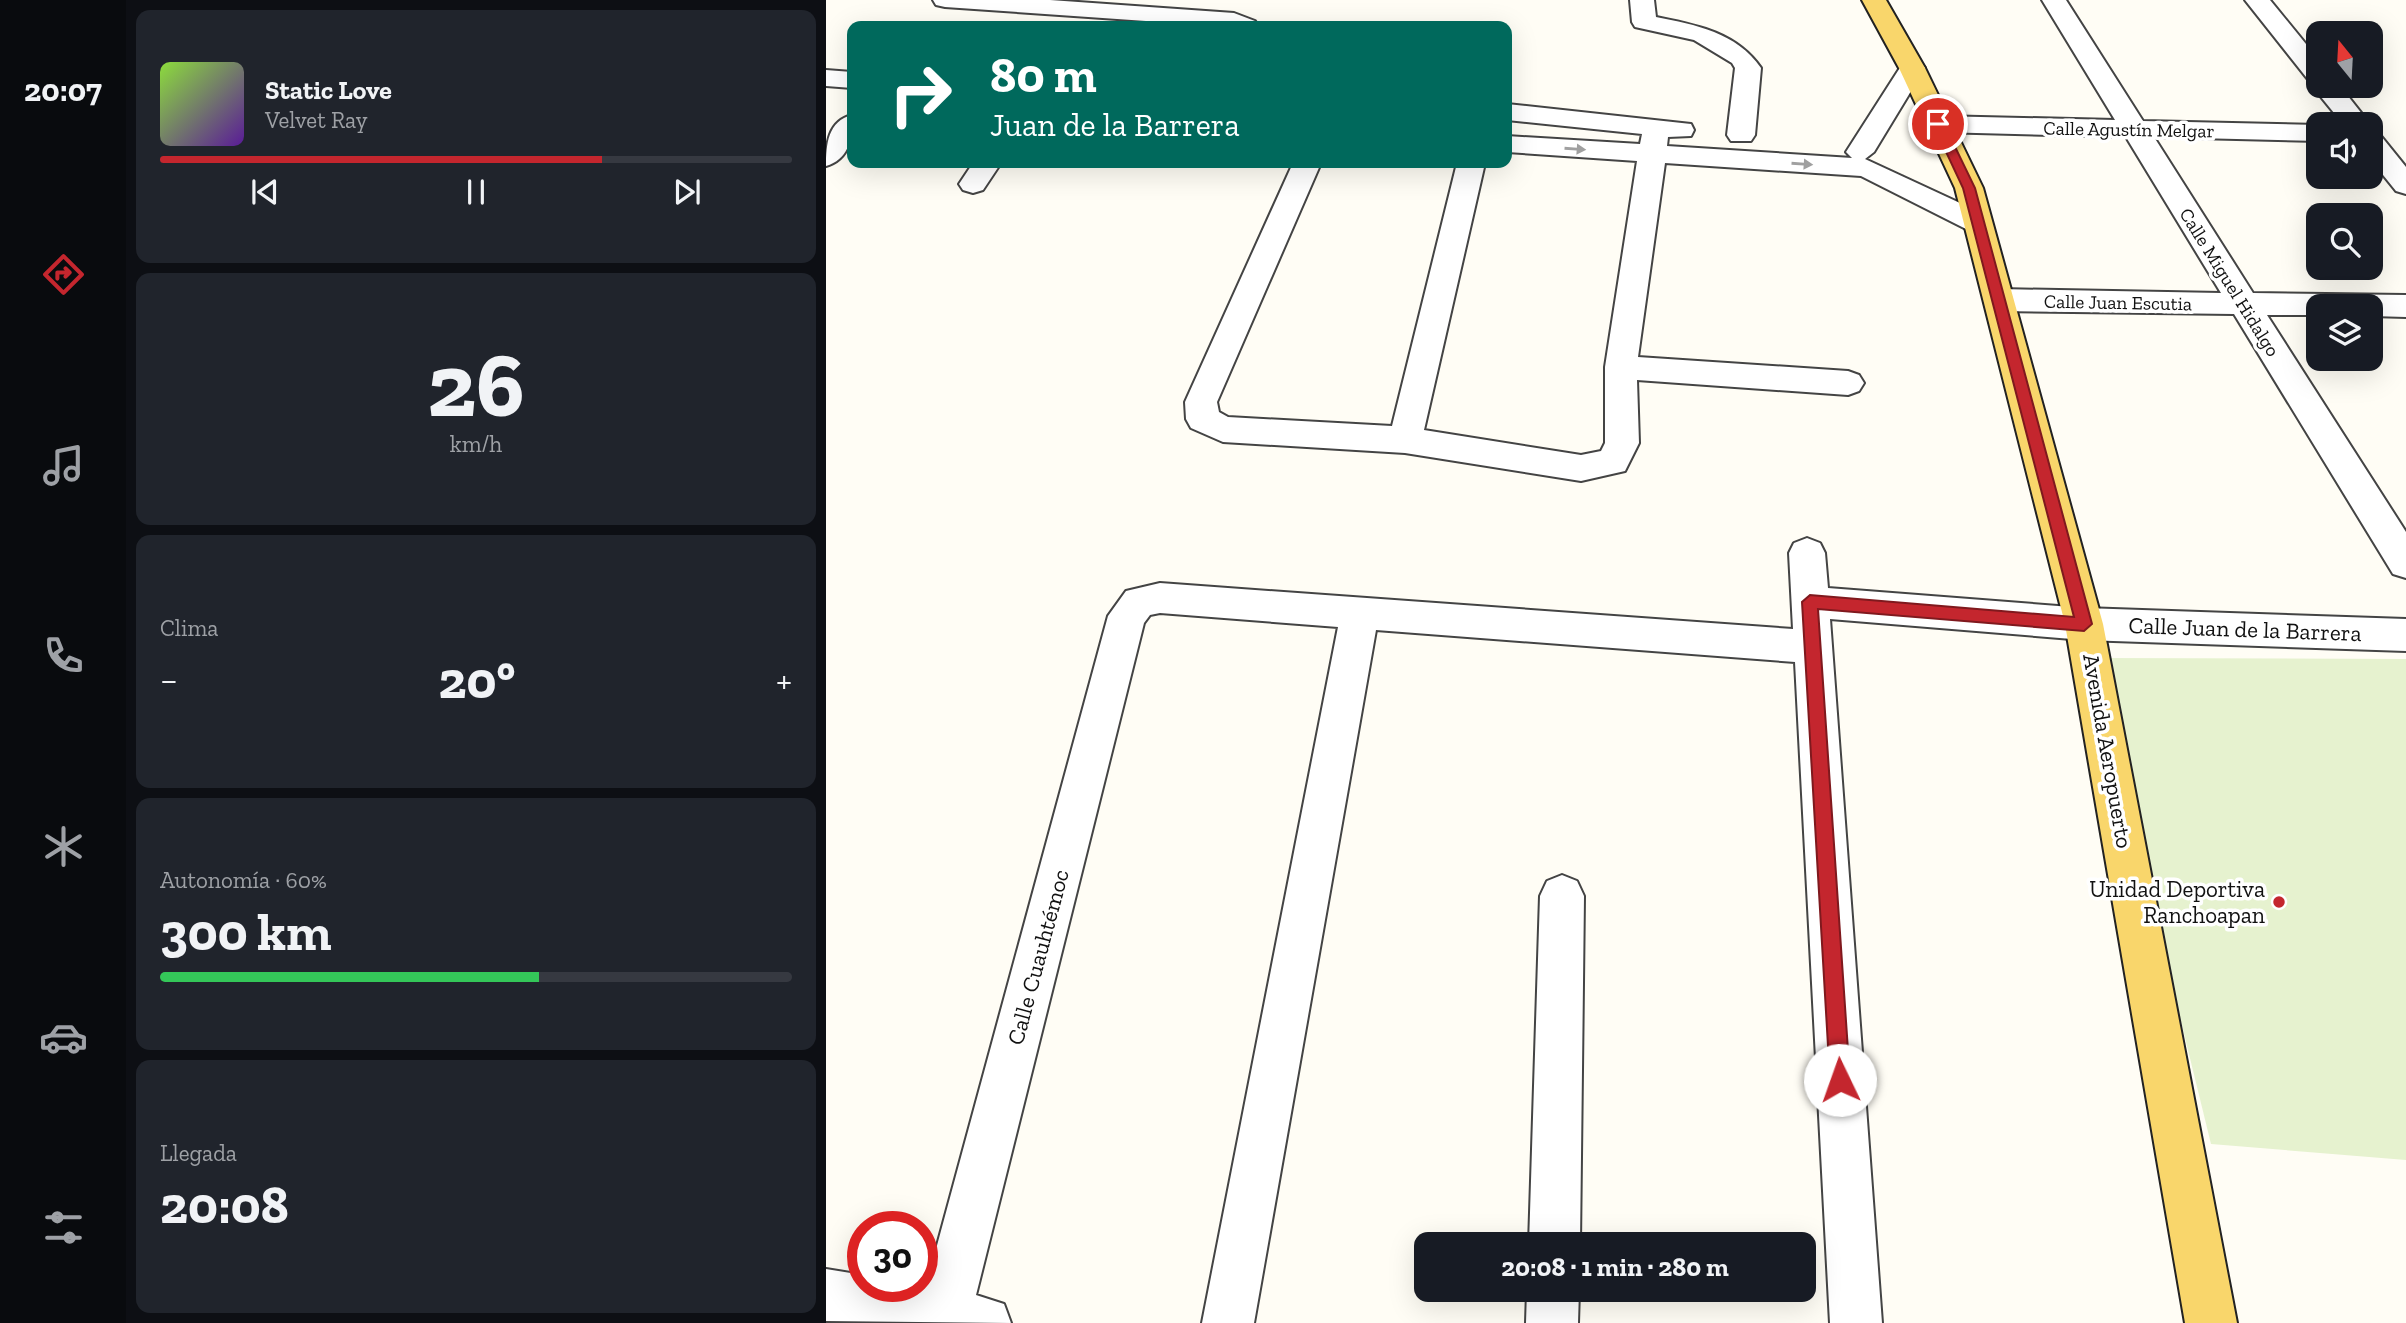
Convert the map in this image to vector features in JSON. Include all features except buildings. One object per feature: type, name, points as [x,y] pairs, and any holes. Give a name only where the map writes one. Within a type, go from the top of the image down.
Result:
[{"type":"main road","name":"Avenida Aeropuerto","points":[[1874,0],[1912,68],[1969,188],[2084,624],[2211,1323]]},
{"type":"street","points":[[945,0],[1204,10],[1237,21]]},
{"type":"street","points":[[1642,0],[1644,22],[1702,34],[1741,58],[1748,68],[1741,135]]},
{"type":"street","name":"Calle Miguel Hidalgo","points":[[2054,0],[2406,563]]},
{"type":"street","points":[[2257,0],[2306,61]]},
{"type":"street","points":[[1863,160],[1912,68]]},
{"type":"street","points":[[826,78],[847,80]]},
{"type":"street","points":[[2336,98],[2347,112]]},
{"type":"street","points":[[1512,113],[1654,141],[1863,160]]},
{"type":"street","name":"Calle Agustín Melgar","points":[[1938,124],[2306,133]]},
{"type":"street","points":[[826,157],[847,130]]},
{"type":"street","points":[[1512,144],[1654,141],[1741,135],[1863,160],[1978,223]]},
{"type":"street","points":[[1305,168],[1201,402],[1203,419],[1223,429],[1405,440],[1581,468],[1613,462],[1622,443],[1621,367],[1654,141]]},
{"type":"street","points":[[2383,156],[2406,184]]},
{"type":"street","points":[[1405,440],[1470,168]]},
{"type":"street","name":"Calle Juan Escutia","points":[[1999,300],[2406,306]]},
{"type":"street","points":[[1621,367],[1847,383]]},
{"type":"street","points":[[1807,553],[1856,1323]]},
{"type":"street","name":"Calle Cuauhtémoc","points":[[965,1320],[1127,616],[1139,602],[1160,598],[1360,612]]},
{"type":"street","name":"Calle Juan de la Barrera","points":[[1810,602],[2084,624],[2406,635]]},
{"type":"street","points":[[1228,1323],[1360,612],[1813,647]]},
{"type":"street","points":[[1554,1232],[1562,896]]},
{"type":"street","points":[[826,1295],[965,1320]]},
{"type":"street","points":[[1552,1323],[1553,1302]]},
{"type":"green space","name":"Unidad Deportiva Ranchoapan","points":[[2092,658],[2406,659],[2406,1160],[2211,1144]]},
{"type":"place","name":"Unidad Deportiva Ranchoapan","points":[[2279,902]]},
{"type":"route","points":[[1840,1080],[1810,602],[2084,624],[1969,188],[1938,124]]}]
